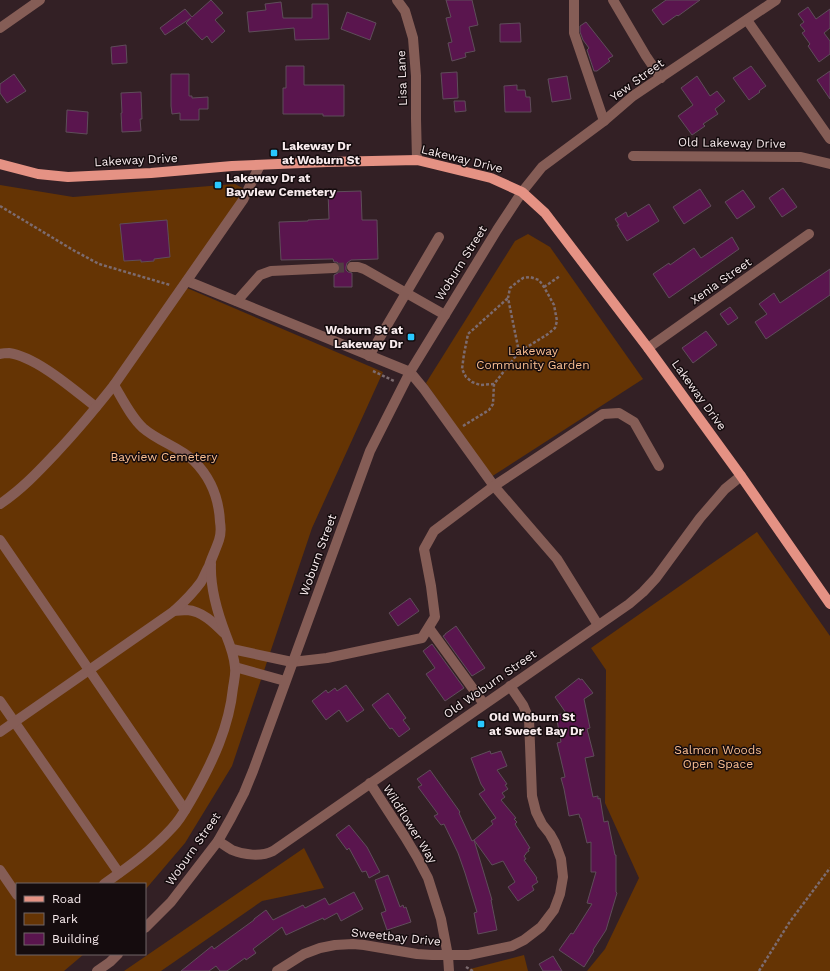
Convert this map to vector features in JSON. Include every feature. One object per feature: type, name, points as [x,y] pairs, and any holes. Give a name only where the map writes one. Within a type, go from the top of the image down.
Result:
[{"type":"main road","name":"Lakeway Drive","points":[[0,164],[38,174],[68,177],[260,165],[417,160],[491,178],[522,192],[546,213],[648,348],[741,476],[830,604]]},
{"type":"street","points":[[0,28],[40,0]]},
{"type":"street","name":"Lisa Lane","points":[[397,0],[405,11],[413,38],[416,76],[417,160]]},
{"type":"street","points":[[574,0],[574,33],[604,121]]},
{"type":"street","points":[[612,0],[661,78]]},
{"type":"street","name":"Yew Street","points":[[522,192],[542,168],[604,121],[633,96],[776,0]]},
{"type":"street","points":[[748,20],[830,139]]},
{"type":"street","name":"Old Lakeway Drive","points":[[633,156],[801,157],[830,164]]},
{"type":"street","points":[[0,504],[25,485],[40,470],[69,439],[114,385],[243,200],[260,165]]},
{"type":"street","name":"Woburn Street","points":[[146,927],[172,902],[218,841],[232,818],[244,793],[370,451],[410,372],[522,192]]},
{"type":"street","name":"Xenia Street","points":[[648,348],[809,234]]},
{"type":"street","points":[[369,356],[439,237]]},
{"type":"street","points":[[352,267],[364,269],[445,315]]},
{"type":"street","points":[[236,301],[260,275],[271,271],[334,268]]},
{"type":"street","points":[[187,281],[410,372],[494,486],[557,560],[598,625]]},
{"type":"street","points":[[0,354],[9,353],[29,359],[48,371],[96,407]]},
{"type":"street","points":[[0,732],[174,611],[188,598],[201,582],[219,539],[221,527],[220,511],[212,484],[196,462],[185,453],[143,428],[130,411],[114,385]]},
{"type":"street","points":[[232,649],[292,662],[327,658],[422,638],[435,617],[424,549],[434,531],[494,486],[603,414],[618,413],[634,422],[659,466]]},
{"type":"street","name":"Old Woburn Street","points":[[218,841],[240,852],[256,855],[273,851],[598,625],[643,592],[668,563],[705,512],[725,489],[741,476]]},
{"type":"street","points":[[0,540],[185,810]]},
{"type":"street","points":[[105,883],[144,856],[173,828],[205,775],[222,739],[232,703],[235,667],[232,649],[214,601],[211,560]]},
{"type":"street","points":[[174,611],[187,610],[199,613],[213,622],[226,635]]},
{"type":"street","points":[[429,628],[484,704]]},
{"type":"street","points":[[235,667],[285,681]]},
{"type":"street","name":"Sweetbay Drive","points":[[276,971],[304,954],[320,948],[335,945],[364,945],[417,954],[448,956],[469,955],[512,946],[524,940],[541,927],[554,910],[560,894],[563,878],[561,859],[555,843],[536,812],[532,796],[529,719],[523,705],[510,686]]},
{"type":"street","points":[[0,702],[119,873]]},
{"type":"street","name":"Wildflower Way","points":[[370,783],[405,837],[428,878],[441,919],[448,956],[449,971]]},
{"type":"street","points":[[0,870],[16,894]]},
{"type":"street","points":[[97,971],[117,955]]},
{"type":"path","points":[[544,287],[560,276]]},
{"type":"path","points":[[454,431],[489,410],[493,404],[494,384],[519,352],[555,328],[557,321],[554,305],[539,280],[530,277],[523,278],[510,288],[508,298],[519,352]]},
{"type":"path","points":[[494,384],[480,385],[472,382],[466,377],[462,369],[464,354],[468,334],[508,298]]},
{"type":"path","points":[[759,971],[789,923],[830,868]]},
{"type":"green space","name":"Bayview Cemetery","points":[[235,184],[252,193],[187,288],[383,372],[312,528],[232,766],[185,843],[146,889],[146,883],[16,883],[16,955],[83,955],[64,971],[0,971],[0,185],[73,197]]},
{"type":"green space","name":"Lakeway Community Garden","points":[[528,234],[550,247],[643,379],[491,477],[426,383],[515,241]]},
{"type":"green space","name":"Salmon Woods Open Space","points":[[757,532],[830,636],[830,971],[587,971],[605,949],[639,878],[605,803],[606,670],[591,648]]},
{"type":"green space","points":[[304,848],[324,888],[262,901],[161,971],[124,971]]},
{"type":"green space","points":[[524,955],[528,971],[469,971],[470,969]]},
{"type":"building","points":[[211,0],[223,13],[215,20],[225,31],[212,43],[207,36],[202,40],[186,23],[191,18],[165,35],[160,28],[185,9],[192,17]]},
{"type":"building","points":[[446,0],[472,0],[478,25],[469,27],[475,51],[465,53],[466,57],[452,61],[448,43],[452,42],[446,18],[451,17]]},
{"type":"building","points":[[666,0],[700,0],[663,25],[652,10]]},
{"type":"building","points":[[281,2],[283,18],[312,18],[312,4],[328,4],[329,39],[295,40],[294,28],[249,32],[247,12],[266,10],[265,4]]},
{"type":"building","points":[[808,7],[816,19],[830,9],[830,28],[824,33],[830,41],[830,54],[819,62],[808,46],[810,44],[802,33],[805,31],[800,25],[804,22],[798,14]]},
{"type":"building","points":[[347,12],[376,23],[370,40],[341,29]]},
{"type":"building","points":[[586,22],[613,56],[608,59],[610,61],[597,71],[594,71],[587,50],[589,48],[583,40],[580,32],[580,26]]},
{"type":"building","points":[[520,23],[521,42],[500,42],[500,24]]},
{"type":"building","points":[[126,45],[127,63],[112,64],[111,47]]},
{"type":"building","points":[[286,66],[304,66],[304,85],[344,85],[344,116],[323,116],[323,114],[283,114],[283,88],[286,88]]},
{"type":"building","points":[[751,66],[766,86],[749,100],[733,78]]},
{"type":"building","points":[[830,71],[830,99],[817,80]]},
{"type":"building","points":[[457,72],[458,98],[443,99],[441,73]]},
{"type":"building","points":[[14,74],[26,91],[7,103],[0,93],[0,84]]},
{"type":"building","points":[[171,74],[189,74],[189,96],[192,96],[192,98],[208,97],[208,109],[199,109],[199,120],[180,120],[180,113],[172,114]]},
{"type":"building","points":[[567,76],[571,99],[552,102],[548,79]]},
{"type":"building","points":[[697,76],[710,96],[717,91],[725,101],[715,109],[718,114],[703,124],[705,126],[692,135],[678,116],[693,105],[681,88]]},
{"type":"building","points":[[517,85],[517,90],[525,90],[526,97],[530,97],[531,112],[505,112],[504,86]]},
{"type":"building","points":[[141,92],[141,131],[122,132],[121,93]]},
{"type":"building","points":[[454,101],[465,101],[466,111],[455,112]]},
{"type":"building","points":[[67,110],[88,112],[87,134],[66,132]]},
{"type":"building","points":[[783,188],[797,207],[782,217],[769,198]]},
{"type":"building","points":[[700,189],[711,206],[684,224],[673,207]]},
{"type":"building","points":[[743,190],[755,207],[737,219],[725,202]]},
{"type":"building","points":[[361,191],[362,220],[377,220],[378,259],[351,260],[347,263],[346,270],[352,273],[352,287],[334,287],[334,275],[338,273],[340,268],[339,264],[334,262],[333,259],[281,260],[279,222],[329,219],[328,192]]},
{"type":"building","points":[[649,204],[659,221],[627,241],[615,219],[626,212],[628,217]]},
{"type":"building","points":[[167,220],[170,257],[154,259],[154,261],[124,261],[120,224]]},
{"type":"building","points":[[732,237],[739,249],[669,298],[653,274],[669,263],[670,265],[694,248],[701,258]]},
{"type":"building","points":[[830,269],[830,295],[766,339],[755,322],[767,314],[759,304],[774,293],[780,303]]},
{"type":"building","points":[[730,307],[738,318],[728,325],[720,314]]},
{"type":"building","points":[[706,331],[717,345],[693,363],[682,348]]},
{"type":"building","points":[[410,598],[419,611],[398,626],[389,613]]},
{"type":"building","points":[[456,626],[485,668],[472,676],[443,636]]},
{"type":"building","points":[[432,644],[464,688],[445,701],[426,674],[435,668],[423,651]]},
{"type":"building","points":[[579,678],[580,680],[582,679],[593,693],[584,699],[590,728],[587,729],[594,756],[585,758],[593,797],[598,796],[598,799],[600,798],[604,822],[608,821],[616,855],[617,893],[606,930],[584,967],[559,950],[571,933],[573,934],[592,904],[587,903],[596,872],[591,872],[591,842],[587,843],[581,818],[579,814],[569,816],[561,778],[565,777],[557,743],[561,742],[556,715],[566,713],[555,697]]},
{"type":"building","points":[[346,685],[364,710],[347,722],[339,710],[326,720],[312,701],[326,690],[328,693],[335,688],[337,691]]},
{"type":"building","points":[[388,693],[406,718],[403,720],[410,729],[399,737],[392,728],[390,729],[372,705]]},
{"type":"building","points":[[490,751],[491,754],[501,751],[507,766],[497,770],[507,784],[505,785],[508,789],[502,793],[505,797],[501,800],[516,818],[514,819],[517,822],[515,824],[530,848],[524,856],[526,859],[524,860],[537,878],[536,879],[538,882],[532,886],[534,890],[518,901],[508,887],[515,882],[503,861],[492,865],[474,840],[493,824],[491,821],[496,818],[479,794],[485,790],[481,784],[471,758]]},
{"type":"building","points":[[430,770],[460,812],[459,813],[472,841],[474,840],[492,900],[497,930],[478,934],[474,913],[477,912],[458,853],[444,824],[441,825],[434,816],[438,814],[418,787],[422,785],[417,779]]},
{"type":"building","points":[[349,825],[367,847],[380,872],[369,878],[366,871],[362,872],[349,848],[347,850],[336,835]]},
{"type":"building","points":[[388,875],[400,907],[403,905],[404,908],[406,907],[411,922],[387,930],[381,913],[386,911],[375,880]]},
{"type":"building","points":[[354,892],[363,909],[341,921],[337,913],[324,920],[323,918],[286,935],[282,927],[253,949],[256,953],[246,960],[245,958],[227,971],[220,971],[216,966],[209,971],[181,971],[212,946],[214,949],[266,910],[273,920],[303,905],[305,908],[325,898],[329,905]]},
{"type":"building","points":[[553,956],[562,971],[543,971],[539,964]]},
{"type":"tunnel","points":[[334,268],[352,267]]},
{"type":"place","name":"Lakeway Dr at Woburn St","points":[[274,153]]},
{"type":"place","name":"Lakeway Dr at Bayview Cemetery","points":[[218,185]]},
{"type":"place","name":"Woburn St at Lakeway Dr","points":[[411,337]]},
{"type":"place","name":"Old Woburn St at Sweet Bay Dr","points":[[481,724]]}]
